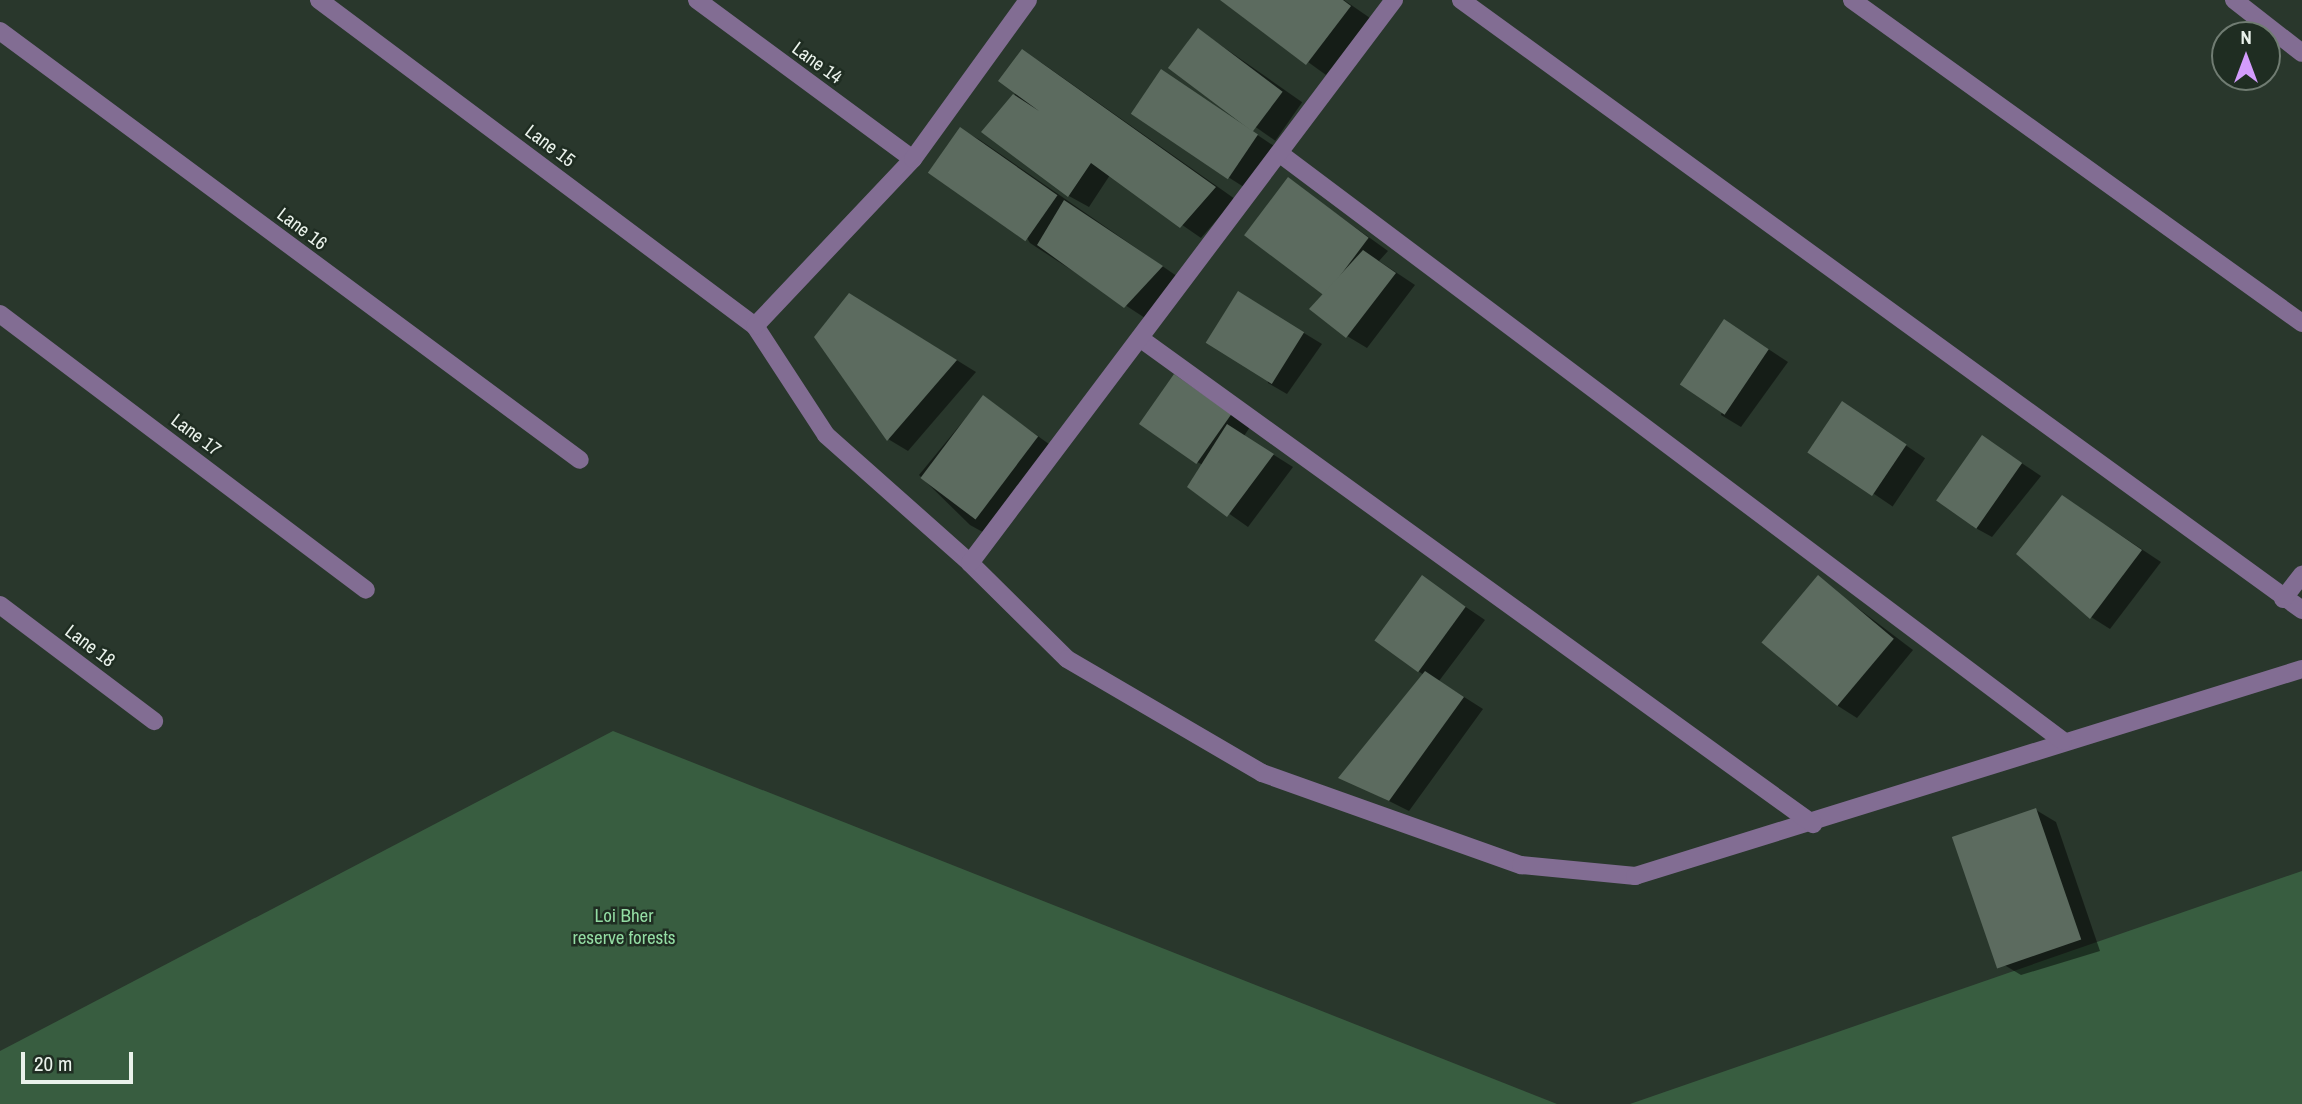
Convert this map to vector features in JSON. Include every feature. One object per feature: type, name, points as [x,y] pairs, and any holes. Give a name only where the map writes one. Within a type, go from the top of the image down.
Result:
[{"type":"street","name":"Lane 15","points":[[319,0],[755,326]]},
{"type":"street","name":"Lane 14","points":[[697,0],[912,159]]},
{"type":"street","points":[[1028,0],[912,159],[755,326],[826,435],[970,564],[1067,659],[1262,773],[1521,865],[1635,876],[1813,824],[2063,741],[2302,669]]},
{"type":"street","points":[[970,564],[1394,0]]},
{"type":"street","points":[[1461,0],[2283,599],[2302,610]]},
{"type":"street","points":[[1852,0],[2302,323]]},
{"type":"street","points":[[2234,0],[2302,53]]},
{"type":"street","name":"Lane 16","points":[[0,31],[580,460]]},
{"type":"street","points":[[1279,153],[2063,741]]},
{"type":"street","name":"Lane 17","points":[[0,314],[366,590]]},
{"type":"street","points":[[1141,339],[1813,824]]},
{"type":"street","points":[[2283,599],[2302,575]]},
{"type":"street","name":"Lane 18","points":[[0,605],[154,721]]},
{"type":"green space","name":"Loi Bher reserve forests","points":[[613,731],[1557,1104],[0,1104],[0,1051]]},
{"type":"green space","points":[[2302,871],[2302,1104],[1630,1104]]},
{"type":"building","points":[[1220,0],[1343,0],[1351,6],[1306,65]]},
{"type":"building","points":[[1198,28],[1283,92],[1253,132],[1168,68]]},
{"type":"building","points":[[1022,49],[1216,187],[1180,228],[1091,163],[1068,197],[981,132],[1013,94],[1039,111],[998,81]]},
{"type":"building","points":[[1161,69],[1258,134],[1228,179],[1131,114]]},
{"type":"building","points":[[960,127],[1057,195],[1025,241],[928,173]]},
{"type":"building","points":[[1288,177],[1369,238],[1325,296],[1244,235]]},
{"type":"building","points":[[1064,200],[1163,266],[1124,308],[1037,245]]},
{"type":"building","points":[[1363,250],[1396,273],[1346,338],[1309,309]]},
{"type":"building","points":[[1238,291],[1304,332],[1272,384],[1206,343]]},
{"type":"building","points":[[849,293],[957,360],[887,441],[814,337]]},
{"type":"building","points":[[1724,319],[1769,349],[1725,415],[1680,384]]},
{"type":"building","points":[[1174,374],[1231,414],[1196,464],[1139,424]]},
{"type":"building","points":[[983,395],[1038,437],[976,520],[920,478]]},
{"type":"building","points":[[1842,401],[1907,445],[1872,496],[1807,452]]},
{"type":"building","points":[[1227,424],[1274,454],[1227,517],[1187,487]]},
{"type":"building","points":[[1982,435],[2022,463],[1976,529],[1936,501]]},
{"type":"building","points":[[2062,495],[2142,550],[2090,619],[2016,554]]},
{"type":"building","points":[[1422,575],[1466,607],[1418,672],[1374,641]]},
{"type":"building","points":[[1818,575],[1894,639],[1837,706],[1761,642]]},
{"type":"building","points":[[1425,671],[1464,697],[1389,801],[1338,778]]},
{"type":"building","points":[[2036,808],[2081,939],[1997,968],[1952,837]]}]
